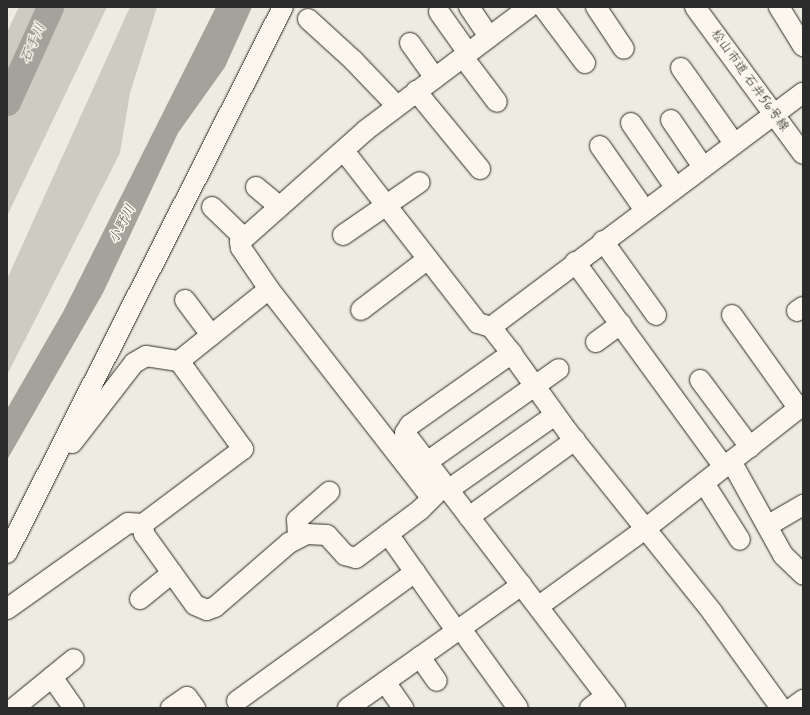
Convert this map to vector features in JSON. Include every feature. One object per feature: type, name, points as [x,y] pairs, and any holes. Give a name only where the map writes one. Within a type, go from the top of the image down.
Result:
[{"type":"street","points":[[7,553],[44,477],[283,7]]},
{"type":"street","points":[[469,7],[489,37]]},
{"type":"street","points":[[529,7],[435,78],[396,105],[243,237],[241,248],[269,289],[441,490],[469,517],[539,606],[611,702],[590,708]]},
{"type":"street","points":[[543,7],[585,62]]},
{"type":"street","points":[[596,7],[616,44]]},
{"type":"street","name":"松山市道 石井56号線","points":[[695,7],[803,154]]},
{"type":"street","points":[[778,7],[803,46]]},
{"type":"street","points":[[439,12],[465,55],[497,102]]},
{"type":"street","points":[[308,19],[353,60],[396,105]]},
{"type":"street","points":[[410,43],[435,78]]},
{"type":"street","points":[[681,68],[734,143]]},
{"type":"street","points":[[416,91],[480,169]]},
{"type":"street","points":[[491,327],[644,209],[803,93]]},
{"type":"street","points":[[671,120],[703,167]]},
{"type":"street","points":[[631,122],[675,186]]},
{"type":"street","points":[[600,146],[644,209]]},
{"type":"street","points":[[344,151],[478,323],[491,327],[512,353],[555,415],[644,530],[712,612],[781,708]]},
{"type":"street","points":[[343,235],[420,182]]},
{"type":"street","points":[[256,187],[279,206]]},
{"type":"street","points":[[212,207],[243,237]]},
{"type":"street","points":[[603,241],[656,315]]},
{"type":"street","points":[[361,310],[428,259]]},
{"type":"street","points":[[575,262],[728,464],[784,555],[803,574]]},
{"type":"street","points":[[179,361],[269,289]]},
{"type":"street","points":[[185,300],[211,335]]},
{"type":"street","points":[[539,606],[644,530],[801,407],[752,357],[732,316]]},
{"type":"street","points":[[596,342],[621,324]]},
{"type":"street","points":[[441,490],[427,462],[408,437],[407,428],[512,353]]},
{"type":"street","points":[[7,609],[128,523],[143,524],[243,449],[179,361],[146,356],[134,363],[44,477]]},
{"type":"street","points":[[427,462],[559,369]]},
{"type":"street","points":[[701,379],[750,447]]},
{"type":"street","points":[[143,524],[144,534],[195,605],[208,610],[298,537],[327,535],[345,555],[356,558],[420,510],[441,490],[555,415]]},
{"type":"street","points":[[469,517],[574,440]]},
{"type":"street","points":[[704,483],[740,540]]},
{"type":"street","points":[[298,537],[297,520],[329,492]]},
{"type":"street","points":[[767,526],[803,505]]},
{"type":"street","points":[[388,534],[518,708]]},
{"type":"street","points":[[140,599],[172,572]]},
{"type":"street","points":[[236,700],[415,572]]},
{"type":"street","points":[[348,708],[522,585]]},
{"type":"street","points":[[420,657],[437,681]]},
{"type":"street","points":[[14,708],[74,659]]},
{"type":"street","points":[[52,677],[74,708]]},
{"type":"street","points":[[385,682],[403,708]]},
{"type":"street","points":[[171,708],[187,697],[195,708]]},
{"type":"street","points":[[792,708],[803,700]]},
{"type":"shaded area","points":[[19,7],[107,7],[7,216],[7,32]]},
{"type":"shaded area","points":[[130,7],[157,7],[130,93],[120,153],[7,375],[7,279]]},
{"type":"water","name":"小野川","points":[[216,7],[252,7],[225,67],[178,133],[103,293],[7,460],[7,409],[63,312]]},
{"type":"waterway","name":"石手川","points":[[7,102],[50,7]]}]
